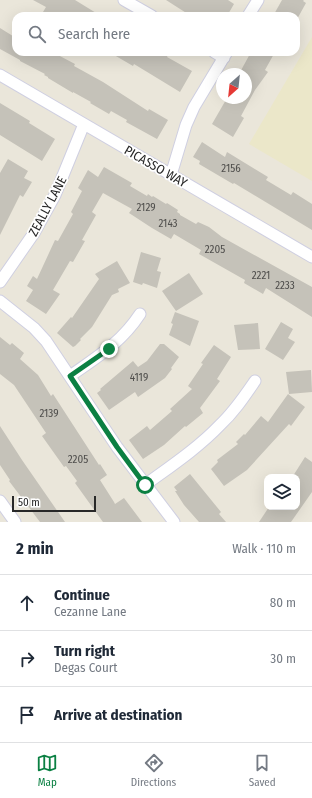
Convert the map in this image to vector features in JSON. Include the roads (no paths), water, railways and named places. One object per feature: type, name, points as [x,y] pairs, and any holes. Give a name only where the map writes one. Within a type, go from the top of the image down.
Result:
[{"type":"street","points":[[124,0],[145,12]]},
{"type":"street","points":[[250,12],[258,0]]},
{"type":"street","points":[[171,175],[186,125],[194,107],[225,56]]},
{"type":"street","name":"PICASSO WAY","points":[[0,75],[312,257]]},
{"type":"street","name":"ZEALLY LANE","points":[[0,282],[34,233],[55,195],[84,124]]},
{"type":"street","points":[[0,301],[34,328],[46,341],[117,447],[174,522]]},
{"type":"street","points":[[70,376],[109,349],[122,338],[140,314]]},
{"type":"street","points":[[145,485],[202,443],[238,406],[255,381]]},
{"type":"street","points":[[0,501],[15,522]]}]
